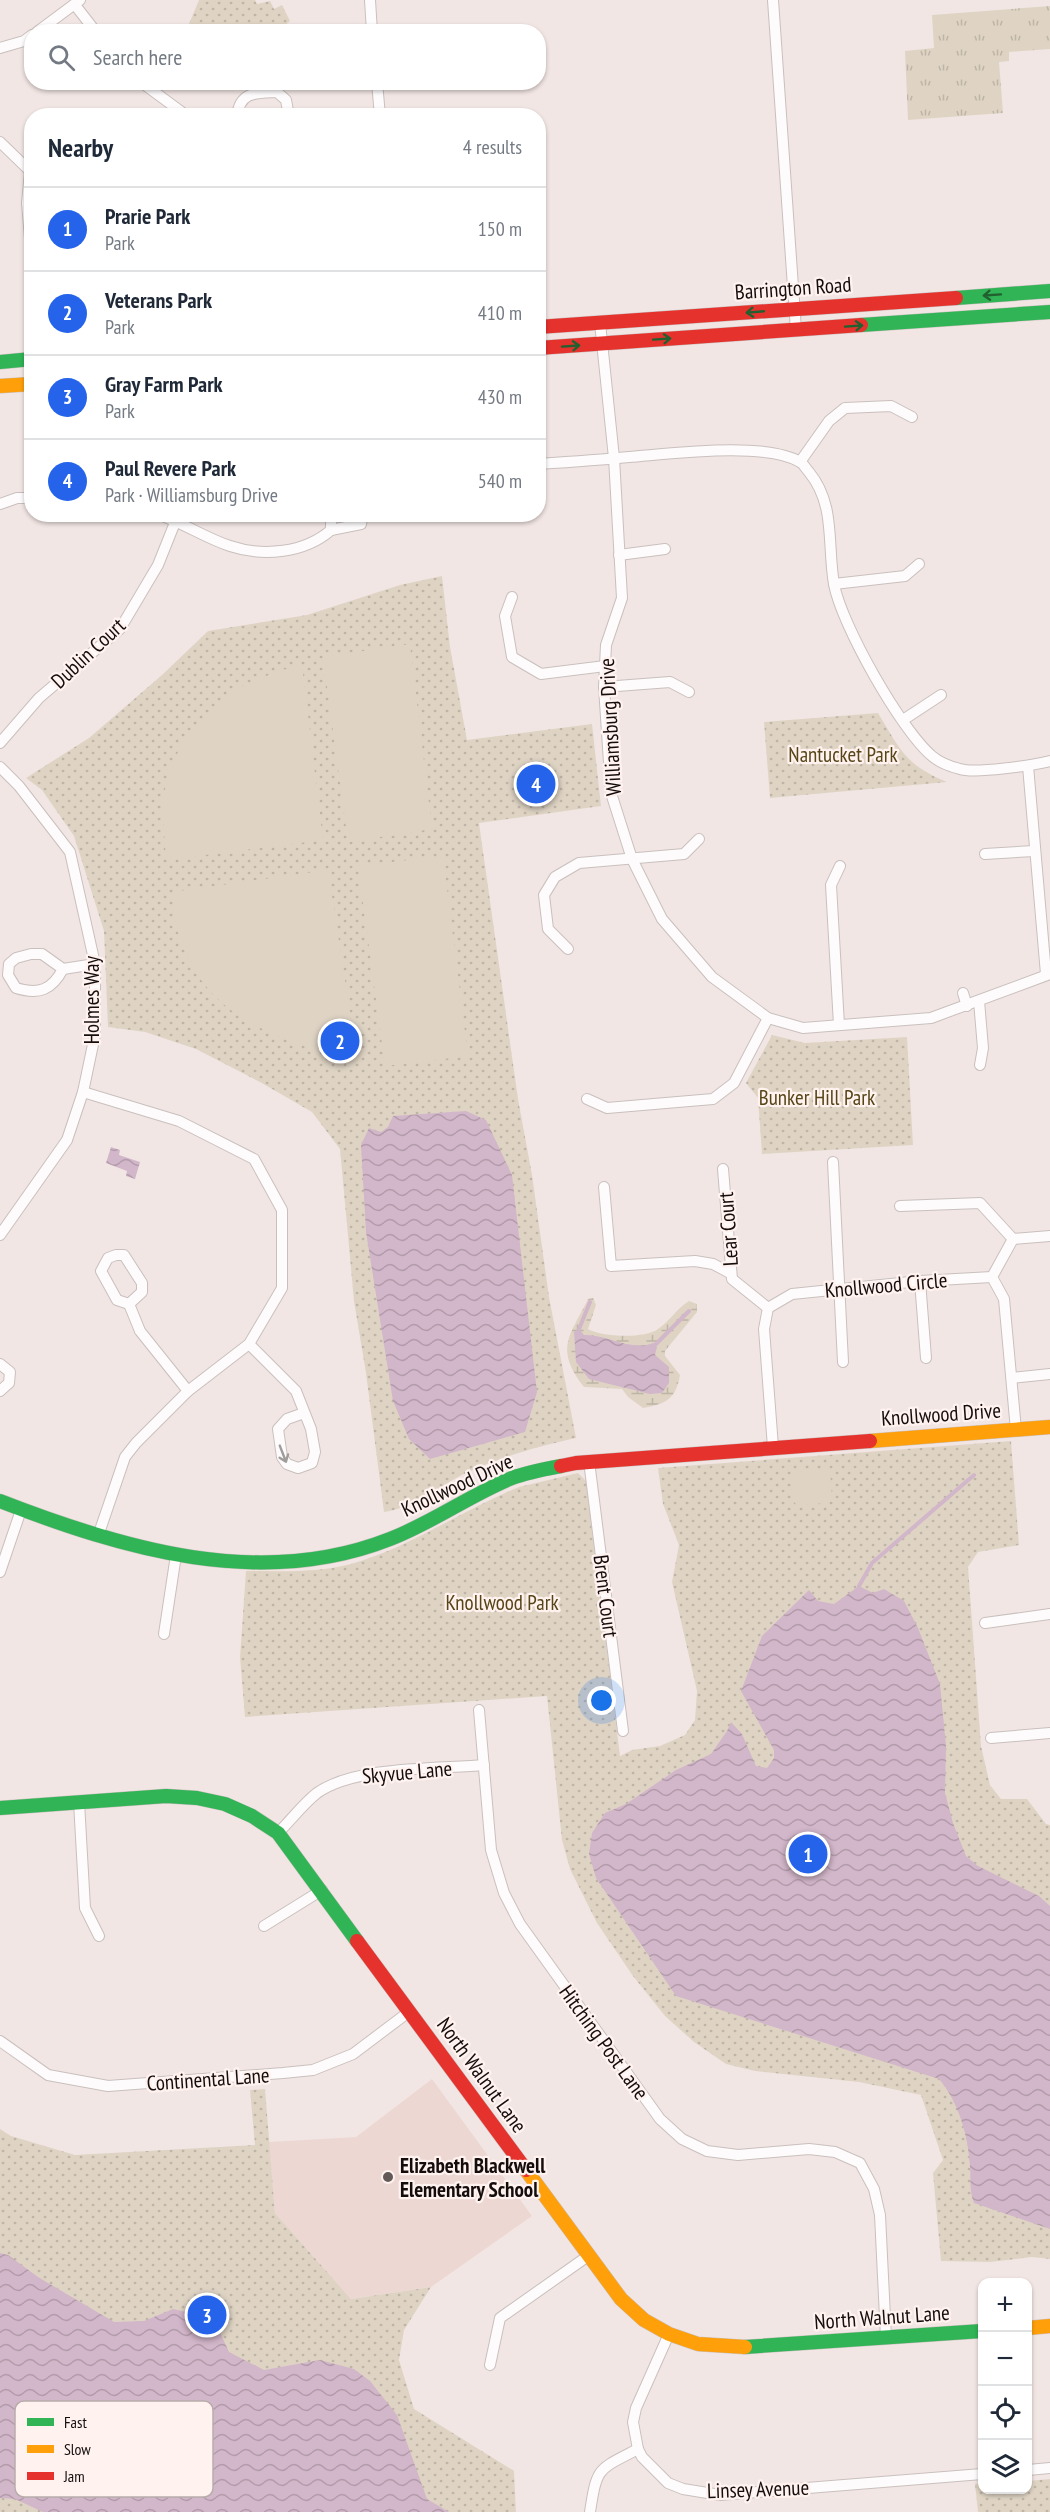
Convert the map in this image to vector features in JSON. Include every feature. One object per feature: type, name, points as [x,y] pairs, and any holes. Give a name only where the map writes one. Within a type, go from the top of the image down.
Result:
[{"type":"street","points":[[370,0],[372,24]]},
{"type":"street","points":[[773,0],[796,330]]},
{"type":"street","points":[[48,24],[78,3],[91,24]]},
{"type":"street","points":[[0,48],[24,41]]},
{"type":"street","points":[[152,90],[177,108]]},
{"type":"street","points":[[378,90],[379,108]]},
{"type":"street","points":[[239,108],[242,98],[250,93],[277,92],[286,100],[287,108]]},
{"type":"street","points":[[0,142],[24,165]]},
{"type":"street","name":"Barrington Road","points":[[546,326],[1050,291]]},
{"type":"street","name":"Barrington Road","points":[[546,348],[1050,312]]},
{"type":"street","name":"Williamsburg Drive","points":[[600,323],[604,344],[614,458],[622,598],[606,645],[604,687],[610,793],[632,859],[662,919],[712,977],[768,1018],[803,1028],[931,1018],[1048,974]]},
{"type":"street","points":[[0,362],[24,360]]},
{"type":"street","points":[[0,386],[24,384]]},
{"type":"street","points":[[800,462],[828,421],[845,408],[891,406],[912,417]]},
{"type":"street","points":[[546,463],[704,451],[764,451],[800,462],[817,482],[828,510],[834,584],[841,608],[878,681],[914,737],[933,757],[963,771],[1028,766],[1050,761]]},
{"type":"street","points":[[0,504],[24,498]]},
{"type":"street","name":"Dublin Court","points":[[0,743],[39,698],[120,628],[158,565],[175,522]]},
{"type":"street","points":[[180,522],[230,546],[259,551],[305,546],[331,530],[356,526],[361,522]]},
{"type":"street","points":[[331,522],[331,530]]},
{"type":"street","points":[[619,555],[665,549]]},
{"type":"street","points":[[834,584],[905,576],[919,564]]},
{"type":"street","points":[[512,597],[505,616],[512,657],[542,674],[605,666]]},
{"type":"street","points":[[604,687],[670,682],[688,692]]},
{"type":"street","points":[[903,720],[941,695]]},
{"type":"street","points":[[1028,766],[1034,851],[1045,888],[1048,974]]},
{"type":"street","name":"Holmes Way","points":[[0,767],[19,786],[70,852],[95,964],[95,1035],[83,1092],[67,1140],[0,1234]]},
{"type":"street","points":[[568,949],[548,929],[544,895],[555,877],[579,863],[684,854],[699,839]]},
{"type":"street","points":[[985,854],[1034,851]]},
{"type":"street","points":[[839,1025],[831,885],[840,866]]},
{"type":"street","points":[[63,969],[51,958],[42,954],[31,954],[16,958],[9,964],[8,975],[16,988],[28,992],[40,992],[51,986],[63,969],[95,964]]},
{"type":"street","points":[[963,993],[967,1006]]},
{"type":"street","points":[[980,1001],[983,1048],[980,1065]]},
{"type":"street","points":[[587,1099],[607,1108],[713,1099],[734,1083],[768,1018]]},
{"type":"street","points":[[83,1092],[179,1121],[254,1159],[282,1210],[282,1288],[249,1344],[188,1391],[125,1457],[98,1536]]},
{"type":"street","points":[[833,1162],[841,1277],[838,1288],[843,1362]]},
{"type":"street","name":"Lear Court","points":[[723,1169],[730,1274],[732,1279],[768,1308]]},
{"type":"street","points":[[604,1187],[611,1266],[695,1261],[713,1264],[730,1274]]},
{"type":"street","points":[[900,1206],[980,1203],[1013,1239]]},
{"type":"street","points":[[1013,1239],[1050,1236]]},
{"type":"street","points":[[1013,1239],[992,1276],[1004,1299],[1016,1430]]},
{"type":"street","points":[[129,1304],[142,1292],[142,1283],[124,1255],[116,1254],[108,1258],[101,1271],[117,1300],[129,1304],[140,1331],[188,1391]]},
{"type":"street","name":"Knollwood Circle","points":[[768,1308],[792,1294],[838,1288],[992,1276]]},
{"type":"street","points":[[920,1281],[926,1358]]},
{"type":"street","points":[[768,1308],[764,1329],[773,1448]]},
{"type":"street","points":[[249,1344],[291,1384],[304,1413],[311,1429],[315,1456],[308,1465],[294,1467],[287,1464],[282,1457],[277,1433],[283,1422],[304,1413]]},
{"type":"street","points":[[0,1364],[10,1372],[9,1383],[0,1391]]},
{"type":"street","points":[[1012,1378],[1050,1374]]},
{"type":"street","name":"Knollwood Drive","points":[[0,1501],[98,1536],[176,1555],[217,1560],[267,1562],[337,1557],[388,1540],[506,1480],[540,1470],[589,1461],[1050,1427]]},
{"type":"street","name":"Brent Court","points":[[589,1461],[623,1731]]},
{"type":"street","points":[[0,1572],[21,1510]]},
{"type":"street","points":[[164,1634],[176,1555]]},
{"type":"street","points":[[985,1623],[1050,1614]]},
{"type":"street","name":"Hitching Post Lane","points":[[478,1710],[490,1850],[497,1876],[510,1908],[660,2120],[681,2139],[706,2151],[738,2155],[809,2149],[835,2152],[860,2163],[874,2189],[880,2215],[886,2338]]},
{"type":"street","points":[[991,1738],[1050,1733]]},
{"type":"street","name":"Skyvue Lane","points":[[278,1833],[316,1794],[336,1782],[358,1775],[484,1765]]},
{"type":"street","name":"North Walnut Lane","points":[[0,1808],[166,1796],[206,1798],[248,1813],[278,1833],[588,2256],[632,2310],[669,2334],[698,2344],[736,2348],[978,2331]]},
{"type":"street","points":[[79,1802],[85,1908],[99,1936]]},
{"type":"street","points":[[264,1926],[322,1890]]},
{"type":"street","name":"Continental Lane","points":[[0,2041],[48,2075],[108,2086],[273,2074],[313,2070],[353,2054],[410,2011]]},
{"type":"street","points":[[490,2365],[500,2318],[588,2256]]},
{"type":"street","points":[[1032,2328],[1050,2326]]},
{"type":"street","points":[[590,2512],[594,2485],[600,2469],[638,2449],[633,2422],[636,2408],[669,2334]]},
{"type":"street","name":"Linsey Avenue","points":[[638,2449],[642,2457],[668,2483],[683,2489],[720,2495],[978,2474]]},
{"type":"street","points":[[1032,2470],[1050,2468]]},
{"type":"shaded area","name":"Elizabeth Blackwell Elementary School","points":[[432,2079],[532,2216],[431,2287],[351,2299],[275,2213],[269,2142],[356,2137]]},
{"type":"green space","points":[[199,0],[255,0],[257,4],[270,1],[274,9],[282,5],[290,21],[287,24],[189,24]]},
{"type":"green space","points":[[1050,6],[1050,49],[1009,52],[1009,61],[999,62],[1003,113],[908,120],[905,51],[934,48],[932,15]]},
{"type":"green space","points":[[442,576],[450,647],[467,740],[592,724],[601,806],[479,823],[549,1297],[576,1438],[494,1462],[466,1473],[406,1506],[384,1512],[354,1301],[340,1149],[312,1112],[260,1082],[196,1049],[145,1032],[108,1027],[104,931],[74,836],[42,790],[26,778],[89,738],[162,675],[208,631],[307,615],[400,585]]},
{"type":"green space","points":[[410,644],[432,829],[348,842],[323,657]]},
{"type":"green space","points":[[302,665],[323,840],[166,860],[162,801],[171,765],[184,741],[201,721],[236,689],[278,671]]},
{"type":"green space","name":"Nantucket Park","points":[[878,713],[905,755],[922,769],[947,782],[770,798],[764,722]]},
{"type":"green space","points":[[443,856],[468,1056],[385,1066],[358,866]]},
{"type":"green space","points":[[328,870],[357,1058],[335,1056],[277,1036],[238,1015],[222,1003],[195,971],[185,951],[175,920],[172,892]]},
{"type":"green space","name":"Bunker Hill Park","points":[[772,1035],[805,1043],[907,1037],[913,1145],[762,1154],[758,1098],[746,1083]]},
{"type":"green space","points":[[593,1298],[596,1305],[588,1329],[612,1335],[634,1336],[652,1332],[662,1326],[689,1301],[697,1304],[697,1312],[665,1351],[665,1356],[680,1375],[676,1390],[669,1399],[658,1405],[643,1408],[628,1397],[622,1389],[584,1387],[569,1362],[568,1342],[588,1299]]},
{"type":"green space","name":"Knollwood Park","points":[[1011,1441],[1019,1545],[978,1552],[968,1567],[981,1746],[990,1785],[1001,1799],[1027,1799],[1046,1824],[1050,1825],[1050,2259],[1032,2257],[990,2262],[941,2261],[933,2173],[943,2160],[921,2095],[859,2082],[755,2071],[726,2064],[694,2042],[665,2016],[633,1976],[597,1923],[570,1869],[562,1840],[547,1696],[245,1717],[240,1657],[246,1571],[312,1570],[351,1564],[395,1548],[519,1487],[578,1473],[586,1481],[620,1756],[632,1750],[660,1746],[685,1735],[695,1720],[697,1691],[672,1582],[679,1545],[663,1504],[658,1468]]},
{"type":"green space","points":[[830,1470],[832,1497],[828,1503],[797,1505],[792,1500],[791,1472]]},
{"type":"green space","points":[[265,2089],[275,2213],[351,2299],[431,2287],[404,2330],[399,2360],[414,2409],[514,2471],[516,2512],[0,2512],[0,2129],[11,2136],[75,2155],[255,2145],[250,2090]]},
{"type":"green space","points":[[1050,2479],[1050,2512],[978,2512],[975,2484],[978,2484],[978,2494],[1032,2494],[1032,2481]]},
{"type":"water","points":[[466,1111],[486,1120],[512,1175],[537,1392],[525,1432],[430,1459],[409,1439],[393,1401],[366,1232],[361,1145],[369,1128],[381,1132],[388,1127],[393,1116]]},
{"type":"water","points":[[111,1147],[120,1150],[119,1155],[140,1162],[135,1179],[126,1176],[127,1171],[106,1163]]},
{"type":"water","points":[[579,1329],[584,1335],[593,1335],[628,1344],[653,1343],[657,1347],[655,1355],[669,1367],[669,1383],[662,1393],[650,1394],[589,1379],[576,1362],[574,1332]]},
{"type":"water","points":[[859,1586],[873,1593],[884,1589],[904,1601],[918,1628],[940,1684],[946,1746],[945,1793],[953,1823],[966,1856],[978,1866],[1039,1896],[1050,1906],[1050,2229],[974,2203],[965,2131],[952,2098],[939,2079],[676,1996],[596,1878],[589,1854],[592,1833],[605,1813],[626,1804],[676,1770],[711,1754],[731,1722],[742,1734],[756,1766],[767,1768],[774,1758],[774,1750],[741,1691],[762,1636],[809,1590],[818,1601],[834,1604]]},
{"type":"water","points":[[0,2253],[8,2255],[38,2277],[114,2322],[144,2321],[173,2309],[204,2316],[219,2330],[229,2352],[264,2370],[320,2360],[354,2369],[370,2381],[397,2415],[427,2499],[449,2512],[43,2512],[15,2499],[0,2498]]},
{"type":"waterway","points":[[579,1329],[590,1302]]},
{"type":"waterway","points":[[655,1345],[689,1311]]},
{"type":"waterway","points":[[859,1586],[872,1563],[974,1475]]},
{"type":"traffic: fast","points":[[956,298],[1050,291]]},
{"type":"traffic: fast","points":[[861,325],[1050,312]]},
{"type":"traffic: fast","points":[[0,362],[24,360]]},
{"type":"traffic: fast","points":[[0,1501],[47,1519],[143,1548],[193,1557],[242,1562],[292,1561],[341,1554],[390,1539],[512,1478],[561,1466]]},
{"type":"traffic: fast","points":[[0,1808],[166,1796],[197,1798],[225,1804],[252,1816],[278,1833],[357,1941]]},
{"type":"traffic: fast","points":[[745,2347],[978,2331]]},
{"type":"traffic: slow","points":[[0,386],[24,384]]},
{"type":"traffic: slow","points":[[870,1441],[1050,1427]]},
{"type":"traffic: slow","points":[[526,2170],[621,2299],[644,2320],[669,2334],[698,2344],[745,2347]]},
{"type":"traffic: slow","points":[[1032,2328],[1050,2326]]},
{"type":"traffic: jam","points":[[546,326],[956,298]]},
{"type":"traffic: jam","points":[[546,347],[861,325]]},
{"type":"traffic: jam","points":[[561,1466],[870,1441]]},
{"type":"traffic: jam","points":[[357,1941],[526,2170]]},
{"type":"place","name":"Paul Revere Park","points":[[536,784]]},
{"type":"place","name":"Veterans Park","points":[[340,1041]]},
{"type":"place","name":"Prarie Park","points":[[808,1854]]},
{"type":"place","name":"Elizabeth Blackwell Elementary School","points":[[388,2177]]},
{"type":"place","name":"Gray Farm Park","points":[[207,2315]]}]
